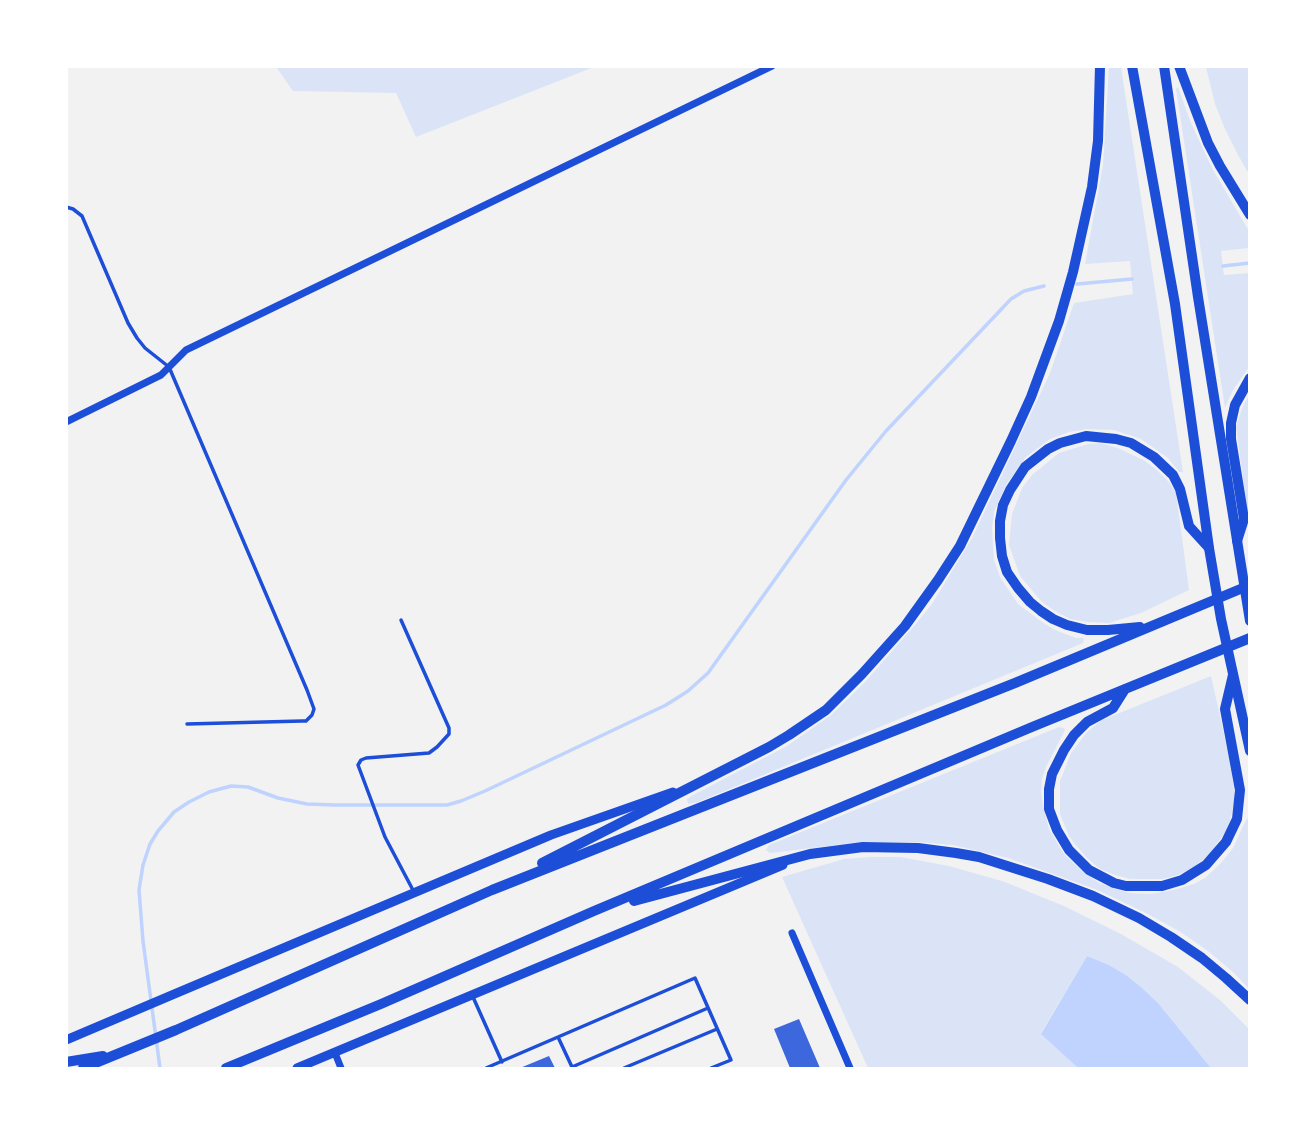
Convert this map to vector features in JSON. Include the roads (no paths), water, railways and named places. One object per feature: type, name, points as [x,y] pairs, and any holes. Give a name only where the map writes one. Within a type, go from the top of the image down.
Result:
[{"type":"main road","points":[[492,890],[789,735],[826,710],[905,626],[960,546],[1031,397],[1059,321],[1092,187],[1098,141],[1100,66]]},
{"type":"main road","points":[[1132,66],[1175,304],[1221,619],[1250,751]]},
{"type":"main road","points":[[1164,66],[1249,617]]},
{"type":"main road","points":[[1179,66],[1208,143],[1250,215]]},
{"type":"main road","points":[[1237,541],[1244,519],[1231,439],[1231,423],[1235,405],[1250,378]]},
{"type":"main road","points":[[1154,625],[1108,631],[1067,625],[1053,619],[1030,602],[1012,580],[1002,556],[1000,538],[1003,505],[1025,467],[1048,449],[1086,436],[1130,443],[1154,457],[1173,475],[1180,489],[1189,526],[1209,548]]},
{"type":"main road","points":[[83,1069],[492,890],[1015,683],[1250,585]]},
{"type":"main road","points":[[226,1069],[594,911],[1250,638]]},
{"type":"main road","points":[[1125,689],[1113,708],[1087,722],[1064,750],[1050,782],[1052,817],[1061,838],[1077,860],[1089,870],[1126,886],[1162,886],[1182,880],[1206,865],[1226,842],[1235,826],[1240,790],[1225,709],[1233,675]]},
{"type":"main road","points":[[594,911],[810,854],[863,847],[918,848],[979,857],[1093,896],[1171,937],[1210,964],[1250,1000]]},
{"type":"main road","points":[[66,1062],[126,1052]]},
{"type":"street","points":[[66,422],[161,375],[186,350],[772,66]]},
{"type":"street","points":[[66,1041],[562,831],[688,787]]},
{"type":"street","points":[[297,1069],[317,1065],[335,1053],[810,854]]},
{"type":"street","points":[[792,933],[850,1069]]},
{"type":"street","points":[[335,1053],[341,1069]]},
{"type":"lane","points":[[66,206],[82,216],[137,338],[169,368],[314,709],[312,715],[302,721],[187,724]]},
{"type":"lane","points":[[401,620],[450,731],[429,753],[363,759],[358,765],[385,837],[415,893]]},
{"type":"lane","points":[[486,1069],[695,978],[731,1060],[711,1069]]},
{"type":"lane","points":[[472,995],[502,1062]]},
{"type":"lane","points":[[558,1037],[572,1068],[708,1008]]},
{"type":"lane","points":[[624,1069],[717,1029]]},
{"type":"water","points":[[1087,956],[1109,965],[1141,987],[1158,1003],[1211,1068],[1078,1068],[1041,1034]]},
{"type":"waterway","points":[[1223,266],[1250,263]]},
{"type":"waterway","points":[[1077,284],[1132,279]]},
{"type":"waterway","points":[[160,1068],[139,890],[150,844],[174,812],[209,792],[231,786],[248,787],[278,798],[307,804],[447,805],[485,791],[666,705],[688,691],[708,673],[846,480],[886,431],[1011,299],[1024,291],[1044,286]]}]
